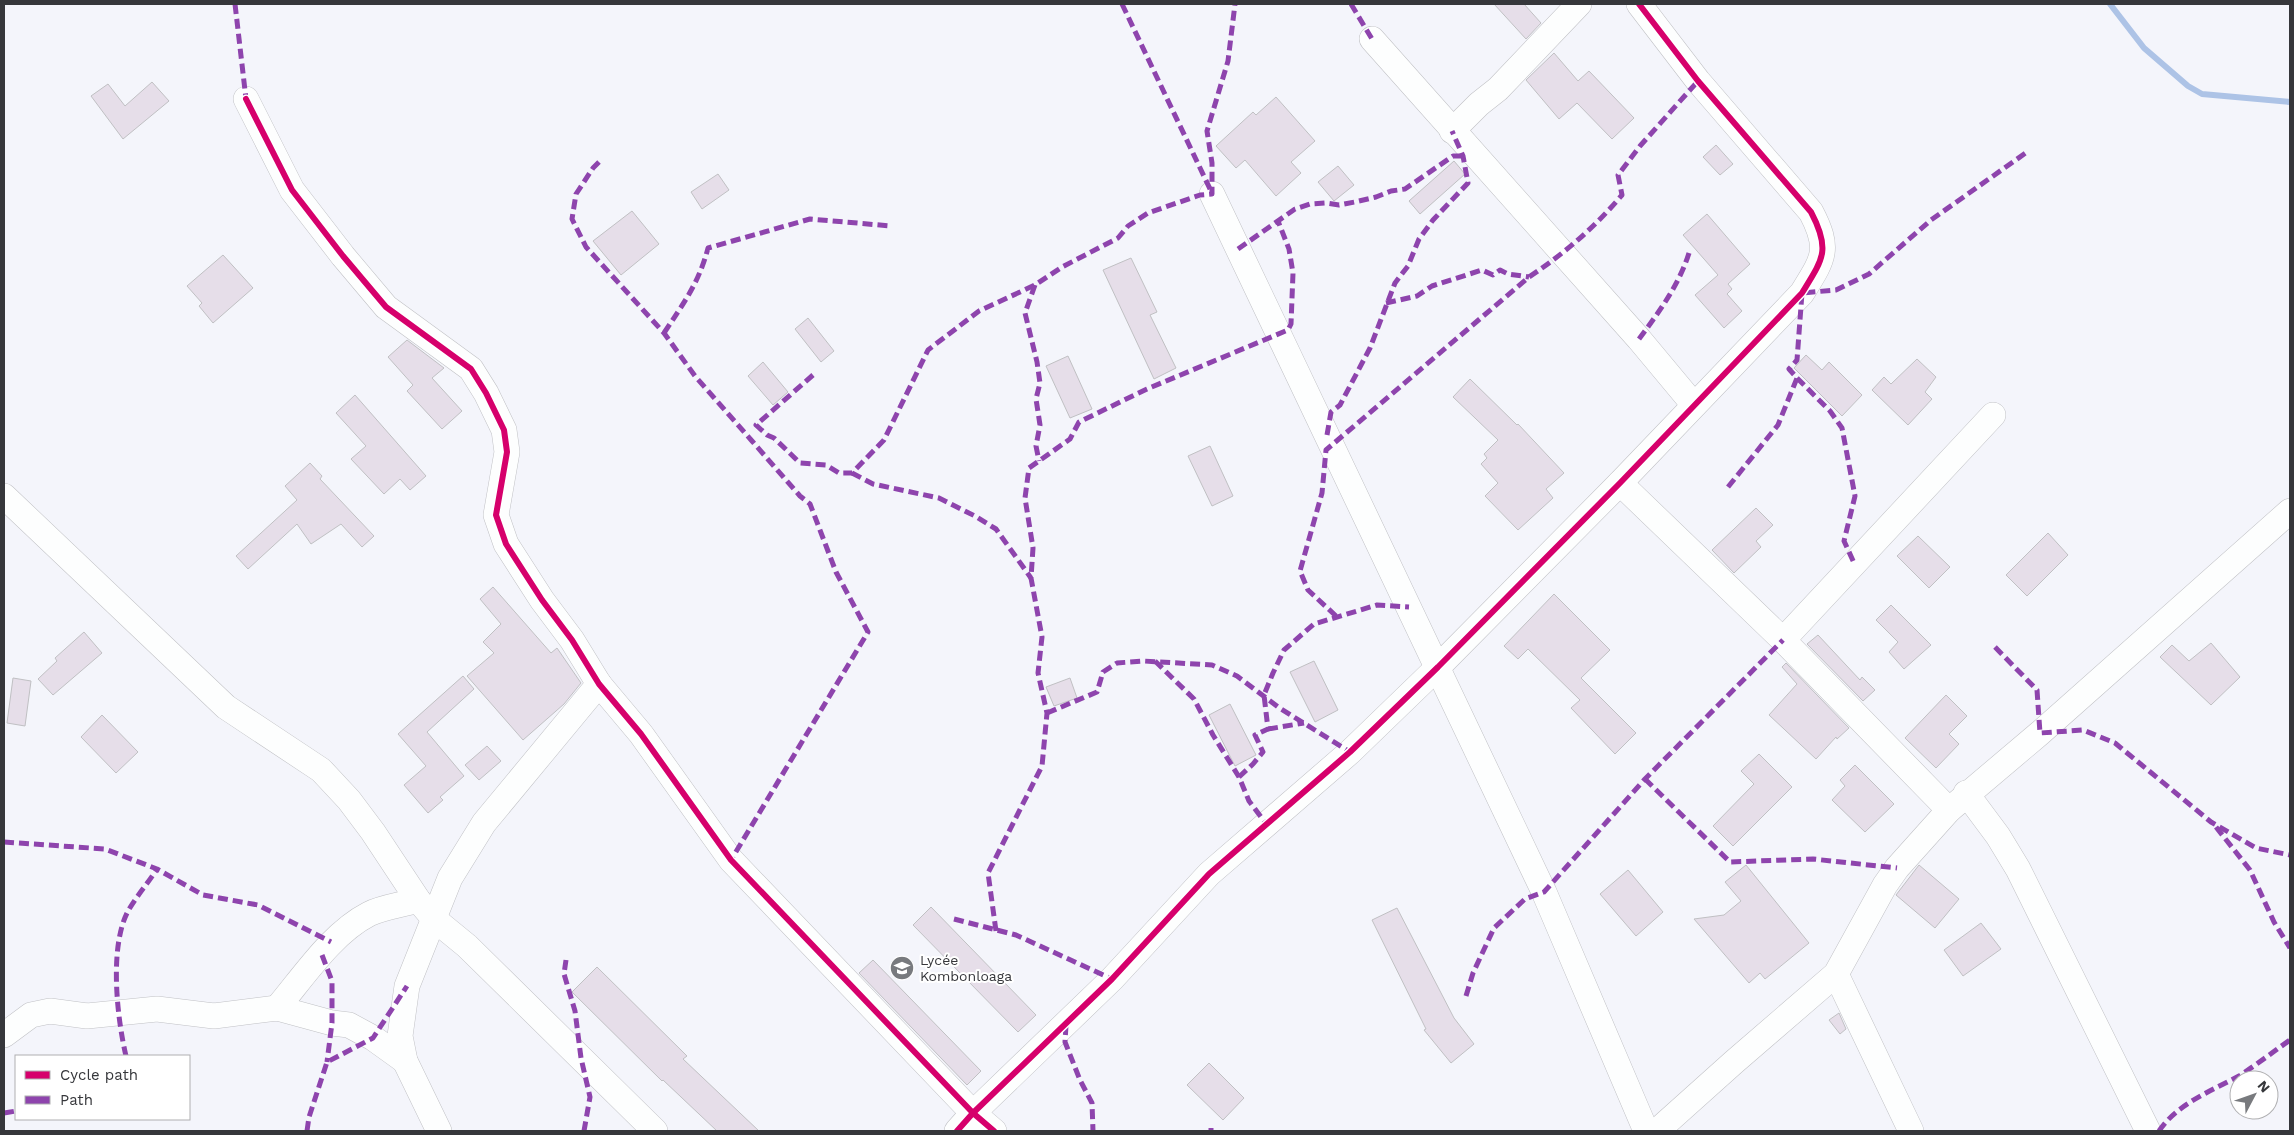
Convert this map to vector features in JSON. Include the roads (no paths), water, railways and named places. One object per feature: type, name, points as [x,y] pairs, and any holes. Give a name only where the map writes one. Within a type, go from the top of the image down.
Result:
[{"type":"street","points":[[1452,131],[1478,104],[1498,89],[1579,4]]},
{"type":"street","points":[[957,1131],[973,1113],[1112,979],[1209,874],[1350,752],[1438,667],[1802,293],[1817,269],[1824,247],[1821,231],[1811,212],[1698,82],[1639,4]]},
{"type":"street","points":[[1372,39],[1639,339],[1694,404]]},
{"type":"street","points":[[246,99],[292,190],[343,256],[386,307],[471,369],[486,393],[504,430],[506,452],[496,515],[506,544],[542,600],[572,640],[599,684],[641,734],[731,860],[973,1113],[994,1131]]},
{"type":"street","points":[[1212,194],[1544,892],[1646,1131]]},
{"type":"street","points":[[1783,640],[1993,415]]},
{"type":"street","points":[[1620,482],[1783,640],[1949,810]]},
{"type":"street","points":[[4,496],[226,707],[320,770],[349,800],[373,832],[418,900],[434,919],[467,946],[655,1131]]},
{"type":"street","points":[[1657,1131],[1836,974],[1869,911],[1889,879],[1966,793],[2040,733],[2290,510]]},
{"type":"street","points":[[440,1131],[405,1061],[400,1036],[407,986],[450,878],[484,823],[599,684]]},
{"type":"street","points":[[1966,793],[1998,836],[2018,869],[2148,1131]]},
{"type":"street","points":[[278,1008],[331,942],[375,911],[418,900]]},
{"type":"street","points":[[1836,974],[1911,1131]]},
{"type":"street","points":[[4,1035],[31,1015],[50,1011],[86,1016],[157,1009],[214,1016],[278,1008],[332,1023],[349,1025],[372,1038],[405,1061]]},
{"type":"waterway","points":[[2110,4],[2144,48],[2188,86],[2202,94],[2290,102]]},
{"type":"place","name":"Lycée Kombonloaga","points":[[902,968]]}]
